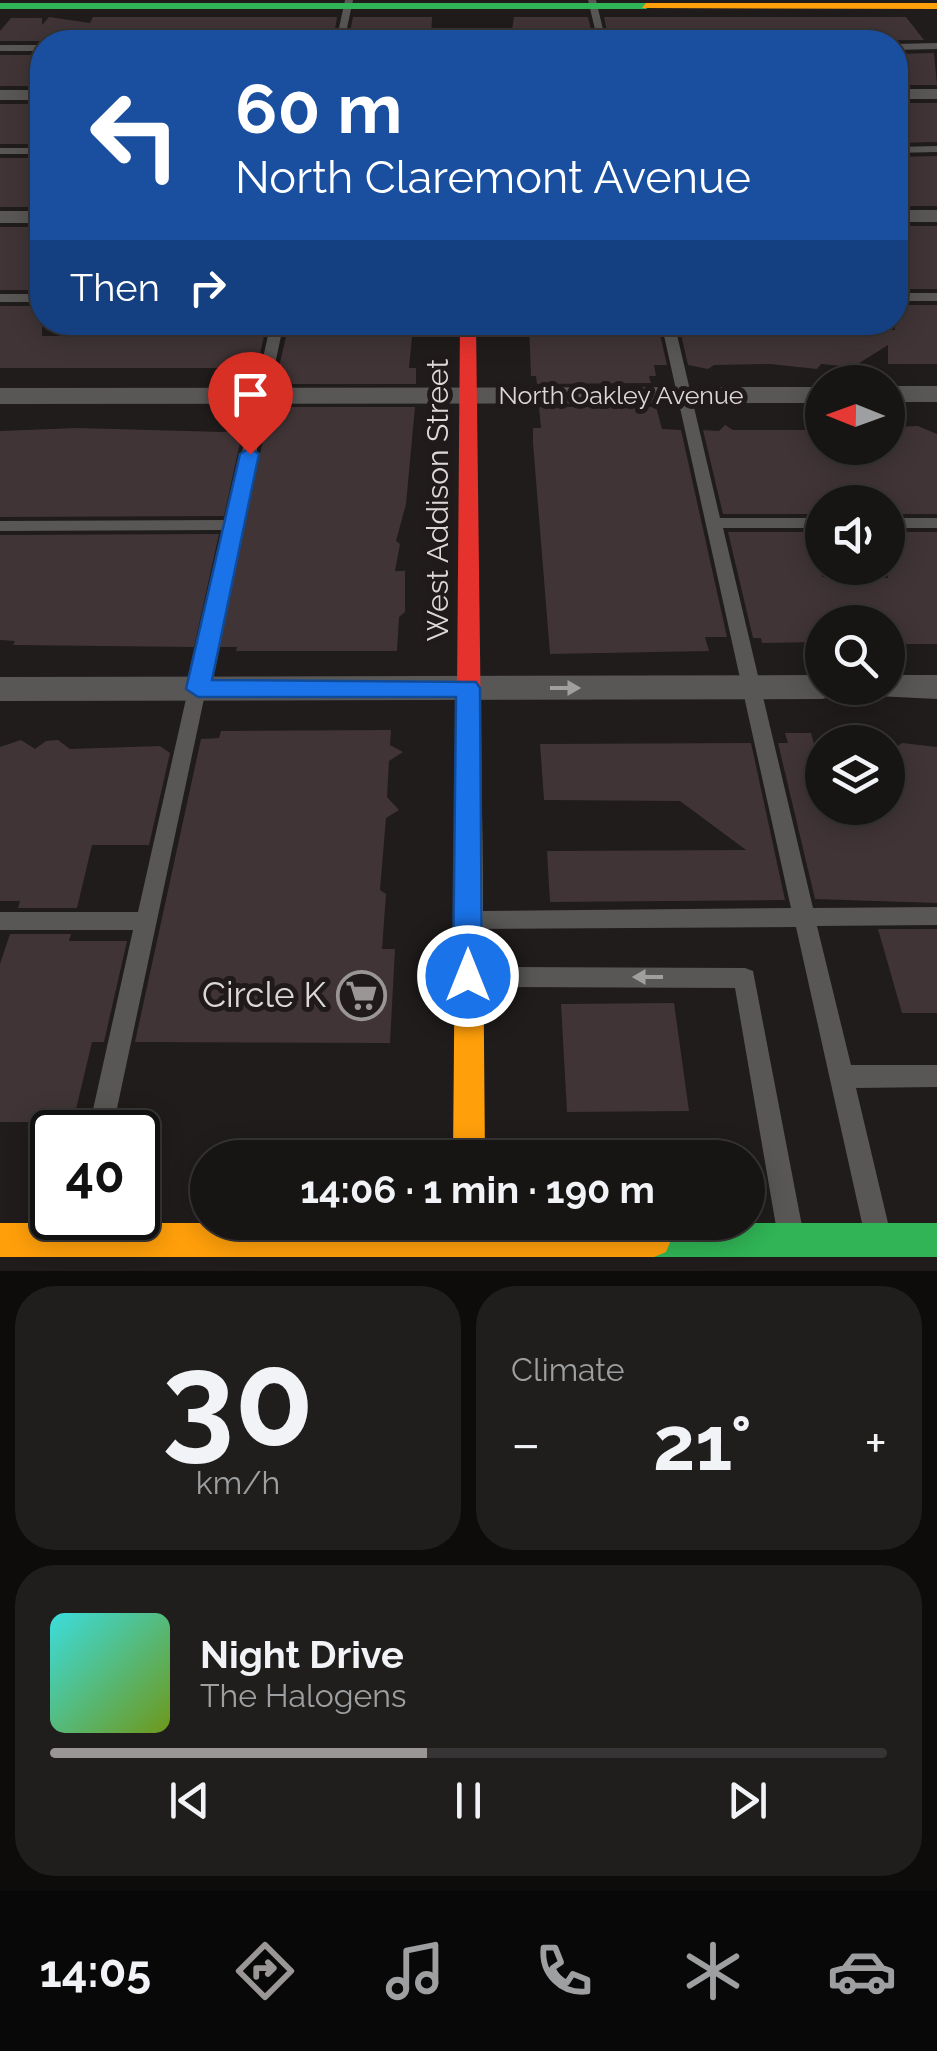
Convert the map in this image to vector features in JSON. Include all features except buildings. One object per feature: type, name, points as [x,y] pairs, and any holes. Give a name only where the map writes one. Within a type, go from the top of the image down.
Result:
[{"type":"street","points":[[0,2],[349,3],[469,11],[593,3],[937,2]]},
{"type":"street","points":[[908,94],[937,94]]},
{"type":"street","points":[[0,95],[30,95]]},
{"type":"street","points":[[908,216],[937,216]]},
{"type":"street","points":[[0,217],[30,217]]},
{"type":"street","name":"West Addison Street","points":[[468,335],[468,1140]]},
{"type":"street","name":"North Oakley Avenue","points":[[0,396],[805,394]]},
{"type":"street","points":[[905,394],[937,394]]},
{"type":"street","points":[[0,689],[805,687]]},
{"type":"street","points":[[905,687],[937,687]]},
{"type":"street","points":[[160,1228],[190,1229]]},
{"type":"street","points":[[0,1240],[30,1235]]},
{"type":"street","points":[[765,1238],[937,1240]]},
{"type":"street","points":[[469,1240],[469,1271]]},
{"type":"lane","points":[[343,30],[349,3]]},
{"type":"lane","points":[[593,3],[599,30]]},
{"type":"lane","points":[[908,46],[937,46]]},
{"type":"lane","points":[[0,48],[30,48]]},
{"type":"lane","points":[[908,150],[937,150]]},
{"type":"lane","points":[[0,151],[30,151]]},
{"type":"lane","points":[[0,298],[30,298]]},
{"type":"lane","points":[[908,298],[937,298]]},
{"type":"lane","points":[[105,1110],[275,335]]},
{"type":"lane","points":[[670,335],[879,1240]]},
{"type":"lane","points":[[713,524],[805,523]]},
{"type":"lane","points":[[905,523],[937,523]]},
{"type":"lane","points":[[0,526],[234,525]]},
{"type":"lane","points":[[468,920],[937,916]]},
{"type":"lane","points":[[0,921],[147,920]]},
{"type":"lane","points":[[468,976],[745,978],[791,1239]]},
{"type":"lane","points":[[841,1076],[937,1076]]},
{"type":"traffic: fast","points":[[0,6],[646,6]]},
{"type":"traffic: fast","points":[[765,1240],[937,1240]]},
{"type":"traffic: slow","points":[[646,6],[937,6]]},
{"type":"traffic: slow","points":[[469,815],[469,1140]]},
{"type":"traffic: slow","points":[[0,1240],[190,1240]]},
{"type":"traffic: jam","points":[[468,335],[469,815]]},
{"type":"place","name":"Circle K","points":[[361,995]]},
{"type":"route","points":[[250,454],[198,689],[468,688],[468,976]]}]
